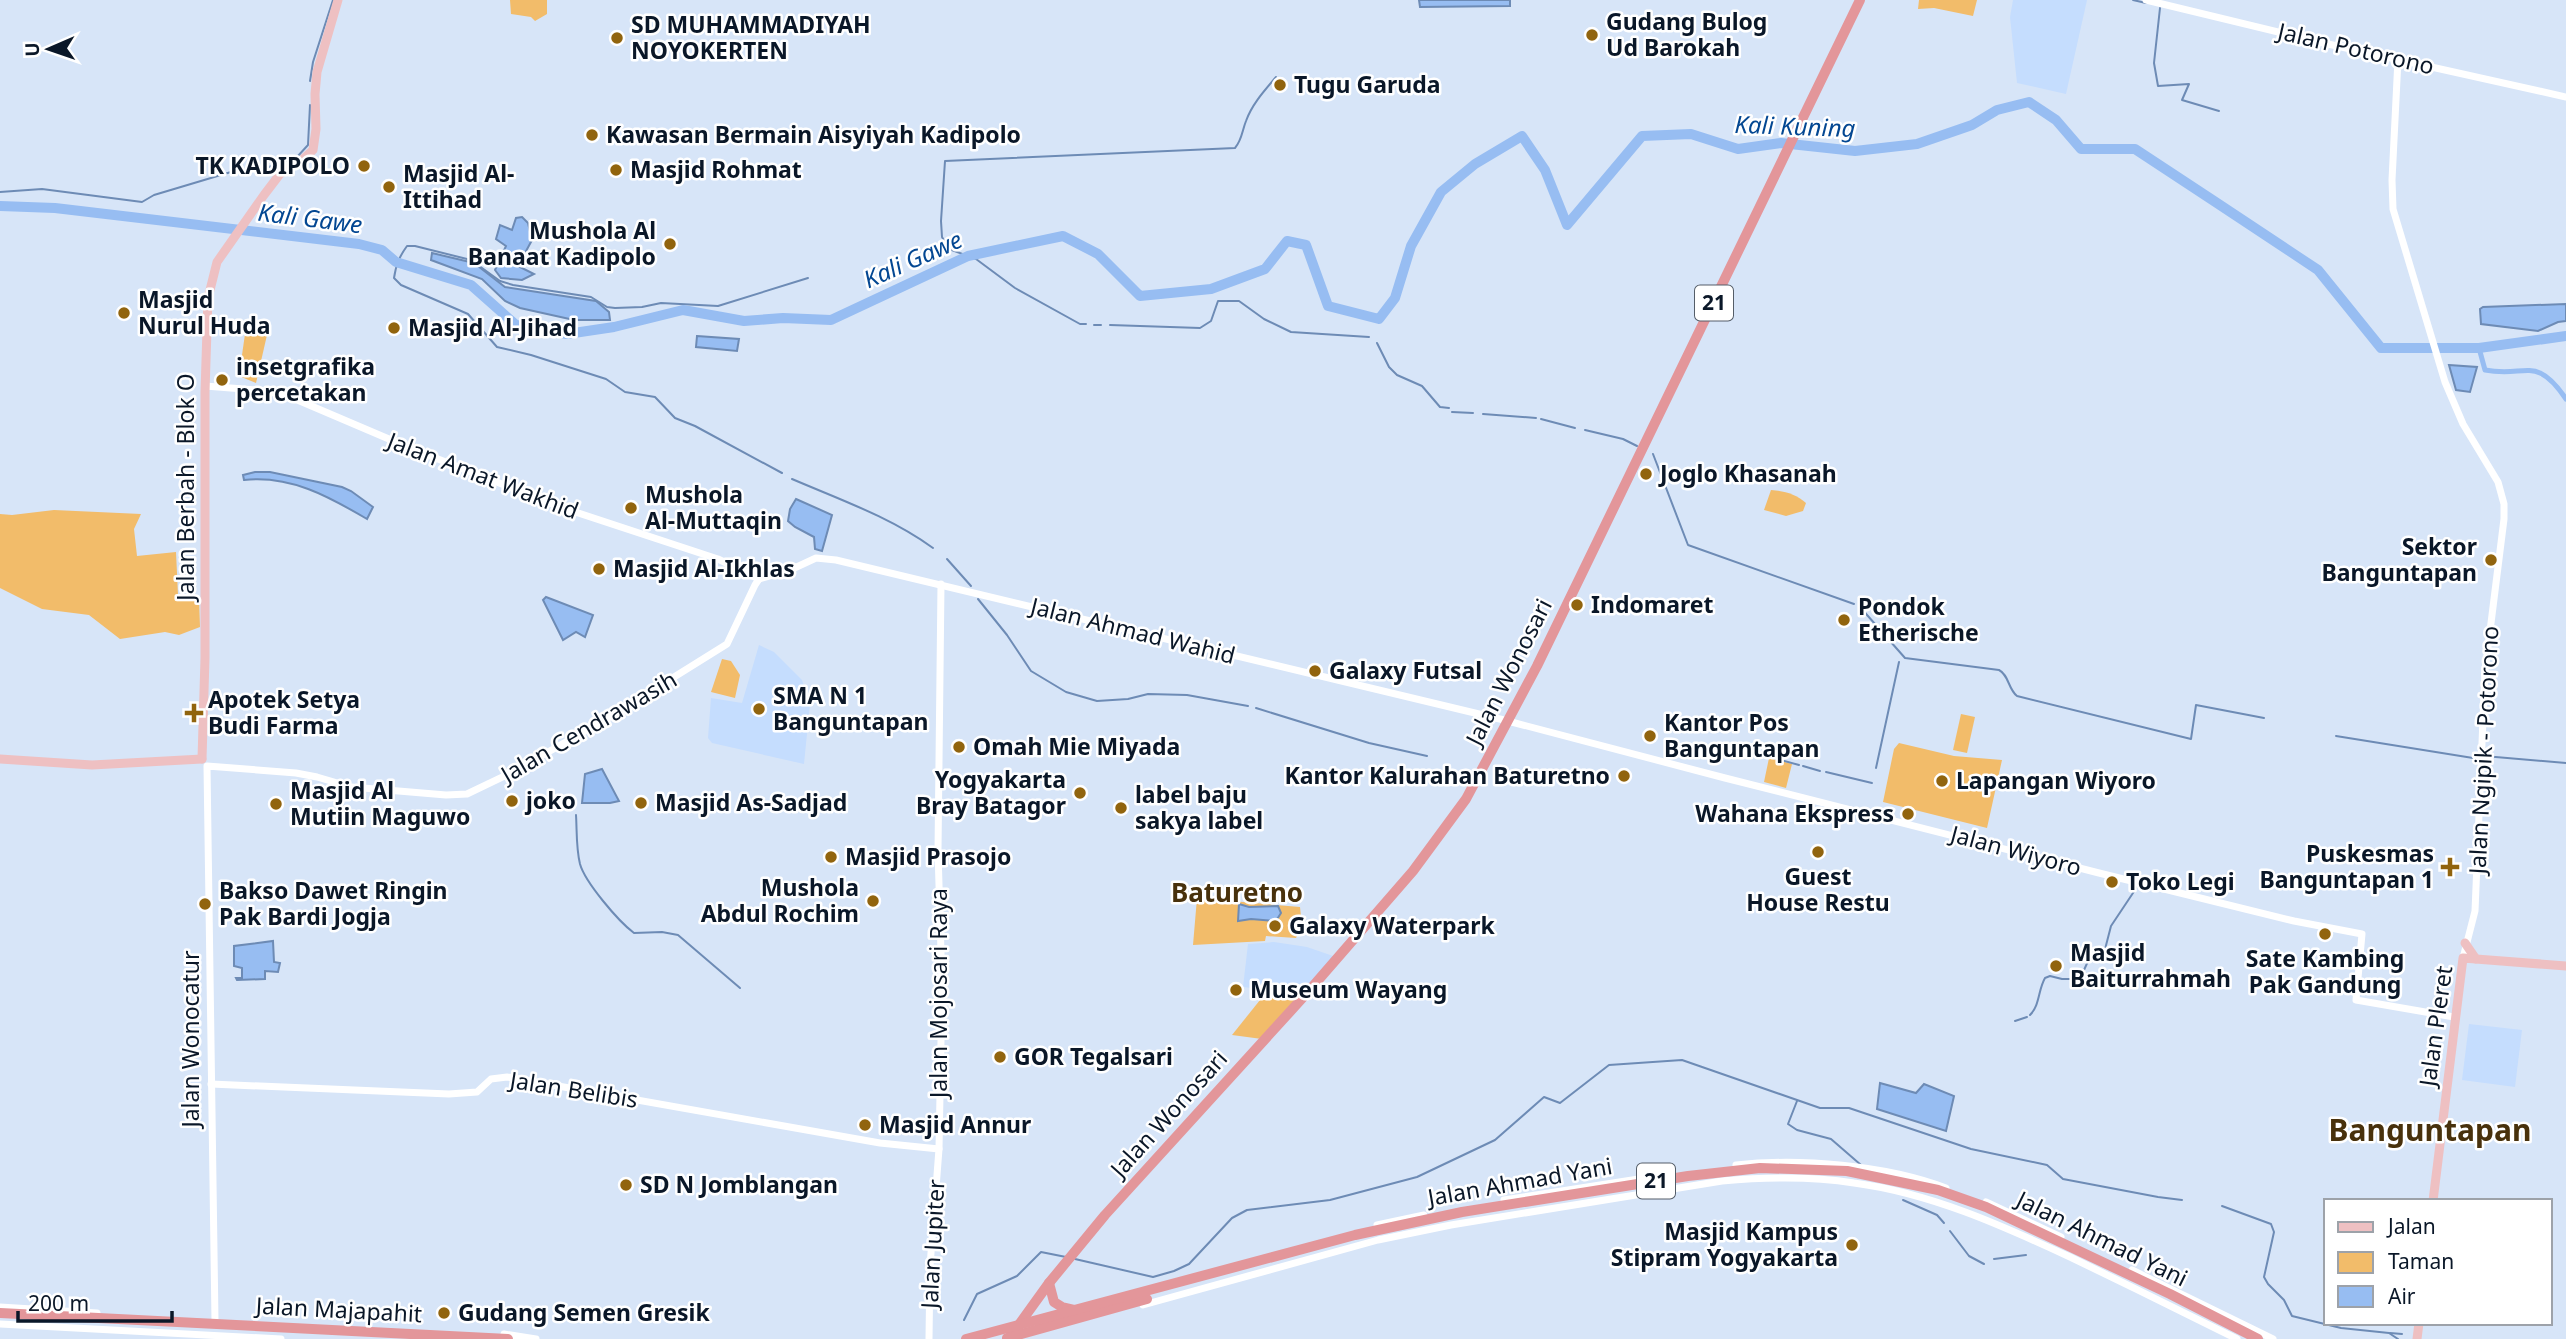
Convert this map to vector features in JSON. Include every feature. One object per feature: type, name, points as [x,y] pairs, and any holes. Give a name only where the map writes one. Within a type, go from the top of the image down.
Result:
[{"type":"highway","name":"Jalan Wonosari","points":[[1011,1339],[1018,1325],[1075,1250],[1413,871],[1466,799],[1509,721],[1860,0]]},
{"type":"highway","name":"Jalan Ahmad Yani","points":[[1011,1339],[1102,1308],[1300,1248],[1355,1235],[1462,1212],[1711,1171],[1760,1168],[1834,1170],[1938,1190],[2008,1216],[2216,1322],[2244,1339]]},
{"type":"highway","name":"Jalan Ahmad Yani","points":[[1018,1325],[1078,1310],[1102,1308],[1440,1222],[1720,1176],[1803,1173],[1843,1176],[1909,1189],[1979,1210],[2134,1286],[2258,1339]]},
{"type":"highway","points":[[1049,1283],[1054,1302],[1062,1307],[1078,1310]]},
{"type":"highway","name":"Jalan Majapahit","points":[[0,1313],[97,1315],[314,1333],[508,1339]]},
{"type":"highway","name":"Jalan Majapahit","points":[[0,1322],[299,1332]]},
{"type":"highway","points":[[966,1339],[1018,1325]]},
{"type":"highway","name":"Jalan Majapahit","points":[[314,1333],[375,1339]]},
{"type":"main road","name":"Jalan Berbah - Blok O","points":[[205,762],[205,386],[208,298],[217,262],[224,251],[280,174],[313,150],[317,72],[338,0]]},
{"type":"main road","points":[[0,758],[84,765],[205,762]]},
{"type":"main road","points":[[2465,943],[2476,959]]},
{"type":"main road","name":"Jalan Pleret","points":[[2433,1199],[2463,958],[2566,966]]},
{"type":"street","name":"Jalan Potorono","points":[[2146,0],[2566,97]]},
{"type":"street","name":"Jalan Ngipik - Potorono","points":[[2398,59],[2392,201],[2444,377],[2463,424],[2498,482],[2504,504],[2484,671],[2475,911],[2463,958]]},
{"type":"street","name":"Jalan Amat Wakhid","points":[[205,386],[267,391],[295,398],[334,417],[527,495],[718,559],[760,579]]},
{"type":"street","name":"Jalan Ahmad Wahid","points":[[760,579],[788,571],[816,558],[825,558],[1509,721]]},
{"type":"street","name":"Jalan Cendrawasih","points":[[205,762],[317,777],[351,787],[446,795],[467,794],[610,717],[727,644],[760,579]]},
{"type":"street","name":"Jalan Mojosari Raya","points":[[939,1149],[942,986],[938,850],[940,584]]},
{"type":"street","name":"Jalan Wiyoro","points":[[1509,721],[2099,873],[2294,921],[2362,934],[2356,1000],[2454,1017]]},
{"type":"street","name":"Jalan Wonocatur","points":[[205,762],[210,871],[215,1321]]},
{"type":"street","name":"Jalan Belibis","points":[[211,1084],[449,1094],[477,1091],[491,1079],[507,1077],[880,1143],[939,1149]]},
{"type":"street","name":"Jalan Jupiter","points":[[929,1339],[930,1266],[939,1149]]},
{"type":"street","points":[[1711,1171],[1762,1163],[1827,1164],[1859,1167],[1937,1184],[2021,1217],[2273,1339]]},
{"type":"street","points":[[2134,1286],[2237,1339]]},
{"type":"street","points":[[0,1307],[97,1315],[495,1333],[536,1339]]},
{"type":"street","points":[[0,1322],[215,1338],[281,1339]]},
{"type":"shaded area","points":[[2013,0],[2087,0],[2066,94],[2017,83],[2010,17]]},
{"type":"shaded area","name":"SMA N 1 Banguntapan","points":[[759,645],[774,652],[802,680],[810,704],[804,764],[712,743],[708,738],[711,698],[742,703]]},
{"type":"shaded area","points":[[1274,942],[1307,947],[1336,957],[1305,994],[1243,987],[1248,944]]},
{"type":"shaded area","points":[[2469,1024],[2522,1030],[2515,1087],[2462,1080]]},
{"type":"green space","points":[[510,0],[547,0],[547,14],[535,21],[531,17],[511,14]]},
{"type":"green space","points":[[1919,0],[1977,0],[1973,16],[1934,8],[1918,9]]},
{"type":"green space","points":[[245,334],[267,335],[256,383],[239,376]]},
{"type":"green space","points":[[1771,490],[1781,491],[1802,500],[1806,503],[1803,511],[1786,516],[1764,510]]},
{"type":"green space","points":[[54,510],[141,514],[134,529],[137,556],[176,552],[178,595],[199,598],[200,627],[179,635],[165,632],[120,639],[89,615],[42,609],[0,588],[0,514]]},
{"type":"green space","points":[[722,659],[731,661],[740,675],[735,698],[711,692]]},
{"type":"green space","points":[[1961,714],[1975,717],[1967,753],[1953,750]]},
{"type":"green space","name":"Lapangan Wiyoro","points":[[1899,743],[1954,756],[2002,760],[1987,828],[1883,802],[1894,749]]},
{"type":"green space","points":[[1769,758],[1792,764],[1786,788],[1764,782]]},
{"type":"green space","name":"Galaxy Waterpark","points":[[1197,898],[1300,907],[1302,926],[1296,938],[1266,936],[1265,941],[1193,945]]},
{"type":"green space","points":[[1268,990],[1305,995],[1262,1039],[1232,1035]]},
{"type":"water","points":[[1419,0],[1510,0],[1510,6],[1420,7]]},
{"type":"water","points":[[522,217],[528,223],[532,240],[518,266],[534,274],[522,280],[501,278],[495,270],[506,246],[496,239],[500,225],[512,230],[516,218]]},
{"type":"water","points":[[432,253],[474,263],[505,287],[596,301],[609,312],[610,320],[574,320],[520,308],[505,301],[482,279],[431,260]]},
{"type":"water","points":[[2566,304],[2566,321],[2538,331],[2481,324],[2480,309],[2483,307]]},
{"type":"water","points":[[697,336],[739,339],[737,351],[696,347]]},
{"type":"water","points":[[2449,365],[2477,367],[2470,392],[2456,390]]},
{"type":"water","points":[[270,472],[342,487],[373,507],[367,519],[323,495],[293,484],[261,479],[244,480],[243,475]]},
{"type":"water","points":[[796,499],[832,515],[822,551],[815,549],[814,537],[788,521],[790,509]]},
{"type":"water","points":[[546,597],[593,615],[585,637],[576,632],[563,640],[543,600]]},
{"type":"water","points":[[602,769],[619,801],[582,803],[585,774]]},
{"type":"water","points":[[1239,904],[1249,907],[1278,906],[1281,913],[1276,921],[1238,921]]},
{"type":"water","points":[[273,941],[274,962],[280,963],[278,972],[265,971],[265,979],[237,980],[236,978],[242,978],[242,968],[234,966],[234,946]]},
{"type":"water","points":[[1880,1083],[1916,1093],[1924,1084],[1954,1096],[1946,1131],[1877,1109]]},
{"type":"waterway","points":[[310,81],[313,62],[333,0]]},
{"type":"waterway","points":[[2133,0],[2146,3]]},
{"type":"waterway","points":[[2160,8],[2154,63],[2158,86],[2189,84],[2182,100],[2219,111]]},
{"type":"waterway","points":[[1086,324],[1080,324],[1015,288],[976,259],[949,249],[942,237],[941,221],[945,161],[1235,148],[1252,109],[1276,77]]},
{"type":"waterway","name":"Kali Gawe","points":[[0,206],[55,208],[359,244],[382,250],[396,262],[471,285],[516,325],[567,334],[614,327],[683,310],[744,321],[783,318],[831,320],[968,256],[1063,236],[1098,254],[1140,296],[1211,289],[1265,269],[1287,241],[1306,245],[1328,306],[1379,319],[1395,298],[1411,246],[1441,192],[1475,164],[1522,136],[1545,170],[1567,225],[1642,136],[1691,134],[1738,149],[1781,143],[1855,151],[1917,144],[1972,125],[1997,110],[2029,102],[2056,120],[2081,149],[2135,149],[2318,270],[2381,348],[2479,348],[2566,336]]},
{"type":"waterway","points":[[0,192],[42,189],[142,202],[154,195],[241,169],[266,168],[297,157],[308,145],[310,105]]},
{"type":"waterway","points":[[782,473],[675,418],[655,397],[625,392],[606,379],[497,347],[468,314],[401,285],[394,278],[398,261],[407,246],[471,260],[500,281],[513,285],[591,297],[607,307],[615,308],[661,303],[718,306],[808,278]]},
{"type":"waterway","points":[[1110,325],[1200,328],[1211,321],[1218,301],[1239,301],[1264,319],[1291,332],[1369,337]]},
{"type":"waterway","points":[[1094,325],[1101,325]]},
{"type":"waterway","points":[[1377,343],[1389,367],[1397,375],[1422,386],[1440,407],[1449,408]]},
{"type":"waterway","points":[[2479,348],[2485,370],[2538,372],[2556,385],[2566,399]]},
{"type":"waterway","points":[[1452,412],[1473,413]]},
{"type":"waterway","points":[[1483,414],[1536,418]]},
{"type":"waterway","points":[[1541,419],[1575,428]]},
{"type":"waterway","points":[[1585,430],[1623,439],[1637,446]]},
{"type":"waterway","points":[[1653,454],[1688,545],[1854,604]]},
{"type":"waterway","points":[[792,479],[882,518],[933,548]]},
{"type":"waterway","points":[[947,559],[971,586]]},
{"type":"waterway","points":[[978,599],[1031,671],[1066,692],[1097,701],[1128,699],[1148,694],[1187,695],[1248,706]]},
{"type":"waterway","points":[[1860,607],[1905,658],[1999,670],[2017,696],[2191,739],[2196,705],[2264,718]]},
{"type":"waterway","points":[[1876,768],[1899,662]]},
{"type":"waterway","points":[[1256,708],[1369,743],[1427,756]]},
{"type":"waterway","points":[[2336,736],[2473,758]]},
{"type":"waterway","points":[[1727,745],[1799,765]]},
{"type":"waterway","points":[[2484,756],[2566,763]]},
{"type":"waterway","points":[[1803,766],[1820,771]]},
{"type":"waterway","points":[[1826,772],[1872,783]]},
{"type":"waterway","points":[[576,815],[578,852],[583,872],[620,920],[634,933],[662,932],[678,935],[740,988]]},
{"type":"waterway","points":[[2030,1015],[2036,1007],[2045,978],[2050,976],[2075,979],[2084,970],[2089,959],[2103,957],[2111,926],[2137,887]]},
{"type":"waterway","points":[[2015,1021],[2027,1017]]},
{"type":"waterway","points":[[1075,1259],[1153,1277],[1174,1271],[1189,1264],[1232,1218],[1247,1210],[1330,1200],[1417,1177],[1495,1140],[1544,1097],[1560,1103],[1609,1065],[1682,1060],[1820,1108],[1849,1108],[1971,1149],[2047,1165],[2063,1179],[2182,1200]]},
{"type":"waterway","points":[[1797,1101],[1788,1124],[1797,1130],[1831,1139],[1861,1165]]},
{"type":"waterway","points":[[1903,1200],[1937,1215],[1944,1223]]},
{"type":"waterway","points":[[2222,1206],[2271,1224],[2274,1232],[2264,1277],[2284,1300],[2292,1316],[2324,1324]]},
{"type":"waterway","points":[[1950,1231],[1969,1256],[1984,1264]]},
{"type":"waterway","points":[[964,1320],[977,1294],[1017,1276],[1041,1252],[1066,1257]]},
{"type":"waterway","points":[[1994,1259],[2026,1255]]},
{"type":"waterway","points":[[2329,1325],[2389,1333],[2398,1339]]},
{"type":"waterway","points":[[2390,1333],[2402,1334]]},
{"type":"place","name":"Gudang Bulog Ud Barokah","points":[[1592,35]]},
{"type":"place","name":"SD MUHAMMADIYAH NOYOKERTEN","points":[[617,38]]},
{"type":"place","name":"Tugu Garuda","points":[[1280,85]]},
{"type":"place","name":"Kawasan Bermain Aisyiyah Kadipolo","points":[[592,135]]},
{"type":"place","name":"TK KADIPOLO","points":[[364,166]]},
{"type":"place","name":"Masjid Rohmat","points":[[616,170]]},
{"type":"place","name":"Masjid Al- Ittihad","points":[[389,187]]},
{"type":"place","name":"Mushola Al Banaat Kadipolo","points":[[670,244]]},
{"type":"place","name":"Masjid Nurul Huda","points":[[124,313]]},
{"type":"place","name":"Masjid Al-Jihad","points":[[394,328]]},
{"type":"place","name":"insetgrafika percetakan","points":[[222,380]]},
{"type":"place","name":"Joglo Khasanah","points":[[1646,474]]},
{"type":"place","name":"Mushola Al-Muttaqin","points":[[631,508]]},
{"type":"place","name":"Sektor Banguntapan","points":[[2491,560]]},
{"type":"place","name":"Masjid Al-Ikhlas","points":[[599,569]]},
{"type":"place","name":"Indomaret","points":[[1577,605]]},
{"type":"place","name":"Pondok Etherische","points":[[1844,620]]},
{"type":"place","name":"Galaxy Futsal","points":[[1315,671]]},
{"type":"place","name":"SMA N 1 Banguntapan","points":[[759,709]]},
{"type":"place","name":"Apotek Setya Budi Farma","points":[[194,713]]},
{"type":"place","name":"Kantor Pos Banguntapan","points":[[1650,736]]},
{"type":"place","name":"Omah Mie Miyada","points":[[959,747]]},
{"type":"place","name":"Kantor Kalurahan Baturetno","points":[[1624,776]]},
{"type":"place","name":"Lapangan Wiyoro","points":[[1942,781]]},
{"type":"place","name":"Yogyakarta Bray Batagor","points":[[1080,793]]},
{"type":"place","name":"joko","points":[[512,801]]},
{"type":"place","name":"Masjid As-Sadjad","points":[[641,803]]},
{"type":"place","name":"Masjid Al Mutiin Maguwo","points":[[276,804]]},
{"type":"place","name":"label baju sakya label","points":[[1121,808]]},
{"type":"place","name":"Wahana Ekspress","points":[[1908,814]]},
{"type":"place","name":"Guest House Restu","points":[[1818,852]]},
{"type":"place","name":"Masjid Prasojo","points":[[831,857]]},
{"type":"place","name":"Puskesmas Banguntapan 1","points":[[2450,867]]},
{"type":"place","name":"Toko Legi","points":[[2112,882]]},
{"type":"place","name":"Mushola Abdul Rochim","points":[[873,901]]},
{"type":"place","name":"Bakso Dawet Ringin Pak Bardi Jogja","points":[[205,904]]},
{"type":"place","name":"Galaxy Waterpark","points":[[1275,926]]},
{"type":"place","name":"Sate Kambing Pak Gandung","points":[[2325,934]]},
{"type":"place","name":"Masjid Baiturrahmah","points":[[2056,966]]},
{"type":"place","name":"Museum Wayang","points":[[1236,990]]},
{"type":"place","name":"GOR Tegalsari","points":[[1000,1057]]},
{"type":"place","name":"Masjid Annur","points":[[865,1125]]},
{"type":"place","name":"SD N Jomblangan","points":[[626,1185]]},
{"type":"place","name":"Masjid Kampus Stipram Yogyakarta","points":[[1852,1245]]},
{"type":"place","name":"Gudang Semen Gresik","points":[[444,1313]]},
{"type":"district","name":"Baturetno","points":[[1237,893]]},
{"type":"district","name":"Banguntapan","points":[[2430,1131]]},
{"type":"water label","name":"Kali Kuning","points":[[1795,127]]}]
